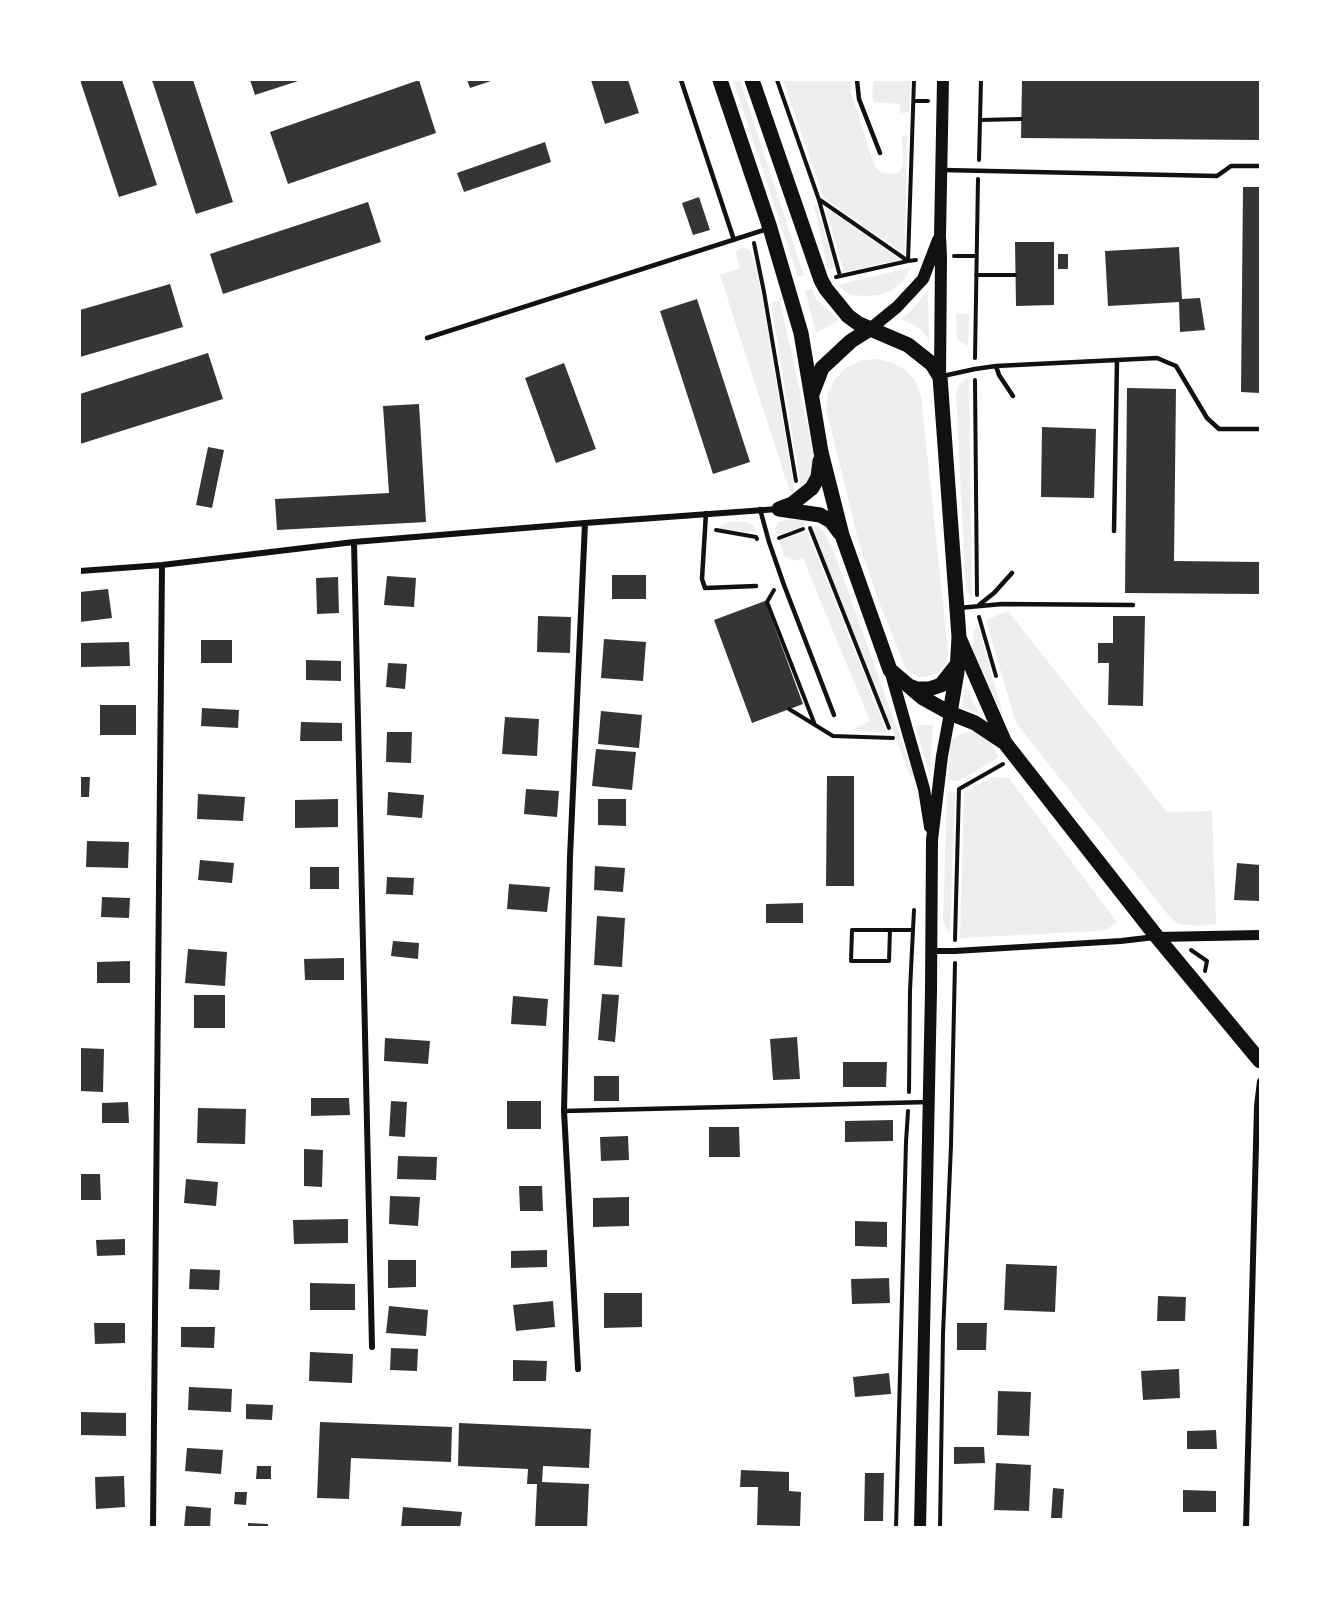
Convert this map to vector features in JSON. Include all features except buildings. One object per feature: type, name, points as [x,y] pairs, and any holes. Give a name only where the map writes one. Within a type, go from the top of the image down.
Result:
[{"type":"main road","points":[[720,80],[770,228],[801,333],[821,452],[842,535],[890,670],[924,789],[932,840]]},
{"type":"main road","points":[[752,80],[821,280],[848,316],[870,329],[908,345],[932,364],[940,377]]},
{"type":"main road","points":[[920,1527],[932,840],[959,637],[940,377],[936,257],[940,236],[943,80]]},
{"type":"main road","points":[[812,395],[822,368],[851,341],[897,307],[923,279],[936,257]]},
{"type":"main road","points":[[778,509],[792,504],[812,488],[818,477],[821,452]]},
{"type":"main road","points":[[778,509],[820,515],[831,521],[842,535]]},
{"type":"main road","points":[[959,637],[1005,743],[1157,937],[1260,1061]]},
{"type":"main road","points":[[907,686],[929,689],[941,685],[957,664]]},
{"type":"main road","points":[[890,670],[923,698],[950,713],[975,723],[1005,743]]},
{"type":"street","points":[[80,571],[162,565],[354,542],[778,509]]},
{"type":"street","points":[[578,1369],[564,1111],[570,857],[585,523]]},
{"type":"street","points":[[354,542],[372,1347]]},
{"type":"street","points":[[153,1527],[162,565]]},
{"type":"street","points":[[931,951],[1122,941],[1157,937],[1260,935]]},
{"type":"street","points":[[1246,1527],[1257,1106],[1260,1081]]},
{"type":"lane","points":[[681,80],[734,240]]},
{"type":"lane","points":[[857,80],[859,99],[880,153]]},
{"type":"lane","points":[[941,170],[1217,176],[1231,166],[1260,166]]},
{"type":"lane","points":[[428,338],[770,228]]},
{"type":"lane","points":[[940,377],[996,366],[1157,358],[1176,366],[1208,418],[1219,429],[1260,429]]},
{"type":"lane","points":[[1114,531],[1117,360]]},
{"type":"lane","points":[[996,366],[999,375],[1013,396]]},
{"type":"lane","points":[[760,509],[784,585],[834,715]]},
{"type":"lane","points":[[706,513],[702,579],[705,588],[756,586]]},
{"type":"lane","points":[[977,606],[994,593],[1012,573]]},
{"type":"lane","points":[[956,608],[1002,604],[1133,604]]},
{"type":"lane","points":[[564,1111],[929,1102]]},
{"type":"path","points":[[777,80],[819,200],[840,276]]},
{"type":"path","points":[[908,261],[914,80]]},
{"type":"path","points":[[981,80],[976,256],[975,572],[980,622],[997,681]]},
{"type":"path","points":[[980,120],[1021,119]]},
{"type":"path","points":[[819,200],[908,261]]},
{"type":"path","points":[[821,280],[908,261],[936,257],[976,256]]},
{"type":"path","points":[[976,275],[1015,275]]},
{"type":"path","points":[[765,292],[788,287]]},
{"type":"path","points":[[705,528],[756,537],[760,545]]},
{"type":"path","points":[[789,709],[833,736],[893,738]]},
{"type":"path","points":[[940,1527],[959,789],[1002,763]]},
{"type":"path","points":[[890,930],[888,961],[851,961],[852,930],[890,930],[913,930]]},
{"type":"path","points":[[896,1527],[905,1165],[909,1102],[910,990]]},
{"type":"shaded area","points":[[733,80],[740,80],[804,276],[798,277]]},
{"type":"shaded area","points":[[783,80],[852,80],[851,93],[875,167],[882,173],[900,172],[903,164],[902,136],[907,136],[905,254],[824,198]]},
{"type":"shaded area","points":[[874,80],[911,80],[909,112],[900,113],[900,104],[874,102],[872,95]]},
{"type":"shaded area","points":[[817,205],[835,268],[828,269],[814,206]]},
{"type":"shaded area","points":[[825,207],[901,260],[844,272]]},
{"type":"shaded area","points":[[743,248],[749,249],[753,256],[761,292],[795,493],[791,495],[720,275],[740,268],[736,252]]},
{"type":"shaded area","points":[[910,268],[899,285],[878,295],[850,295],[837,285]]},
{"type":"shaded area","points":[[812,289],[816,299],[839,320],[816,333],[805,291]]},
{"type":"shaded area","points":[[928,290],[929,340],[916,326],[901,319],[911,311]]},
{"type":"shaded area","points":[[780,300],[814,456],[811,474],[801,489],[771,302]]},
{"type":"shaded area","points":[[956,314],[969,314],[968,346],[957,339]]},
{"type":"shaded area","points":[[878,359],[904,369],[915,380],[921,396],[948,650],[947,663],[944,668],[938,673],[925,677],[918,677],[906,669],[879,602],[859,543],[826,409],[828,393],[835,379],[846,368],[862,360]]},
{"type":"shaded area","points":[[969,378],[972,596],[967,592],[965,578],[956,393],[961,382]]},
{"type":"shaded area","points":[[789,519],[804,521],[805,526],[777,535],[775,528],[779,522]]},
{"type":"shaded area","points":[[728,522],[746,522],[753,526],[757,533],[716,529]]},
{"type":"shaded area","points":[[811,525],[824,532],[833,549],[914,776],[911,777]]},
{"type":"shaded area","points":[[807,531],[887,733],[852,730],[870,721],[803,558],[796,561],[785,557],[779,541]]},
{"type":"shaded area","points":[[1008,611],[1167,812],[1212,811],[1216,924],[1200,926],[1178,924],[1169,916],[1016,723],[986,620]]},
{"type":"shaded area","points":[[978,626],[1004,718],[974,654],[972,645],[974,631]]},
{"type":"shaded area","points":[[965,686],[980,715],[962,707]]},
{"type":"shaded area","points":[[915,725],[933,725],[930,774],[920,742]]},
{"type":"shaded area","points":[[968,732],[976,732],[987,738],[999,757],[959,781],[948,780],[949,744],[953,739]]},
{"type":"shaded area","points":[[992,777],[1009,778],[1117,922],[1108,929],[1097,931],[960,938],[964,792]]},
{"type":"shaded area","points":[[947,792],[955,793],[950,933],[943,920]]}]
